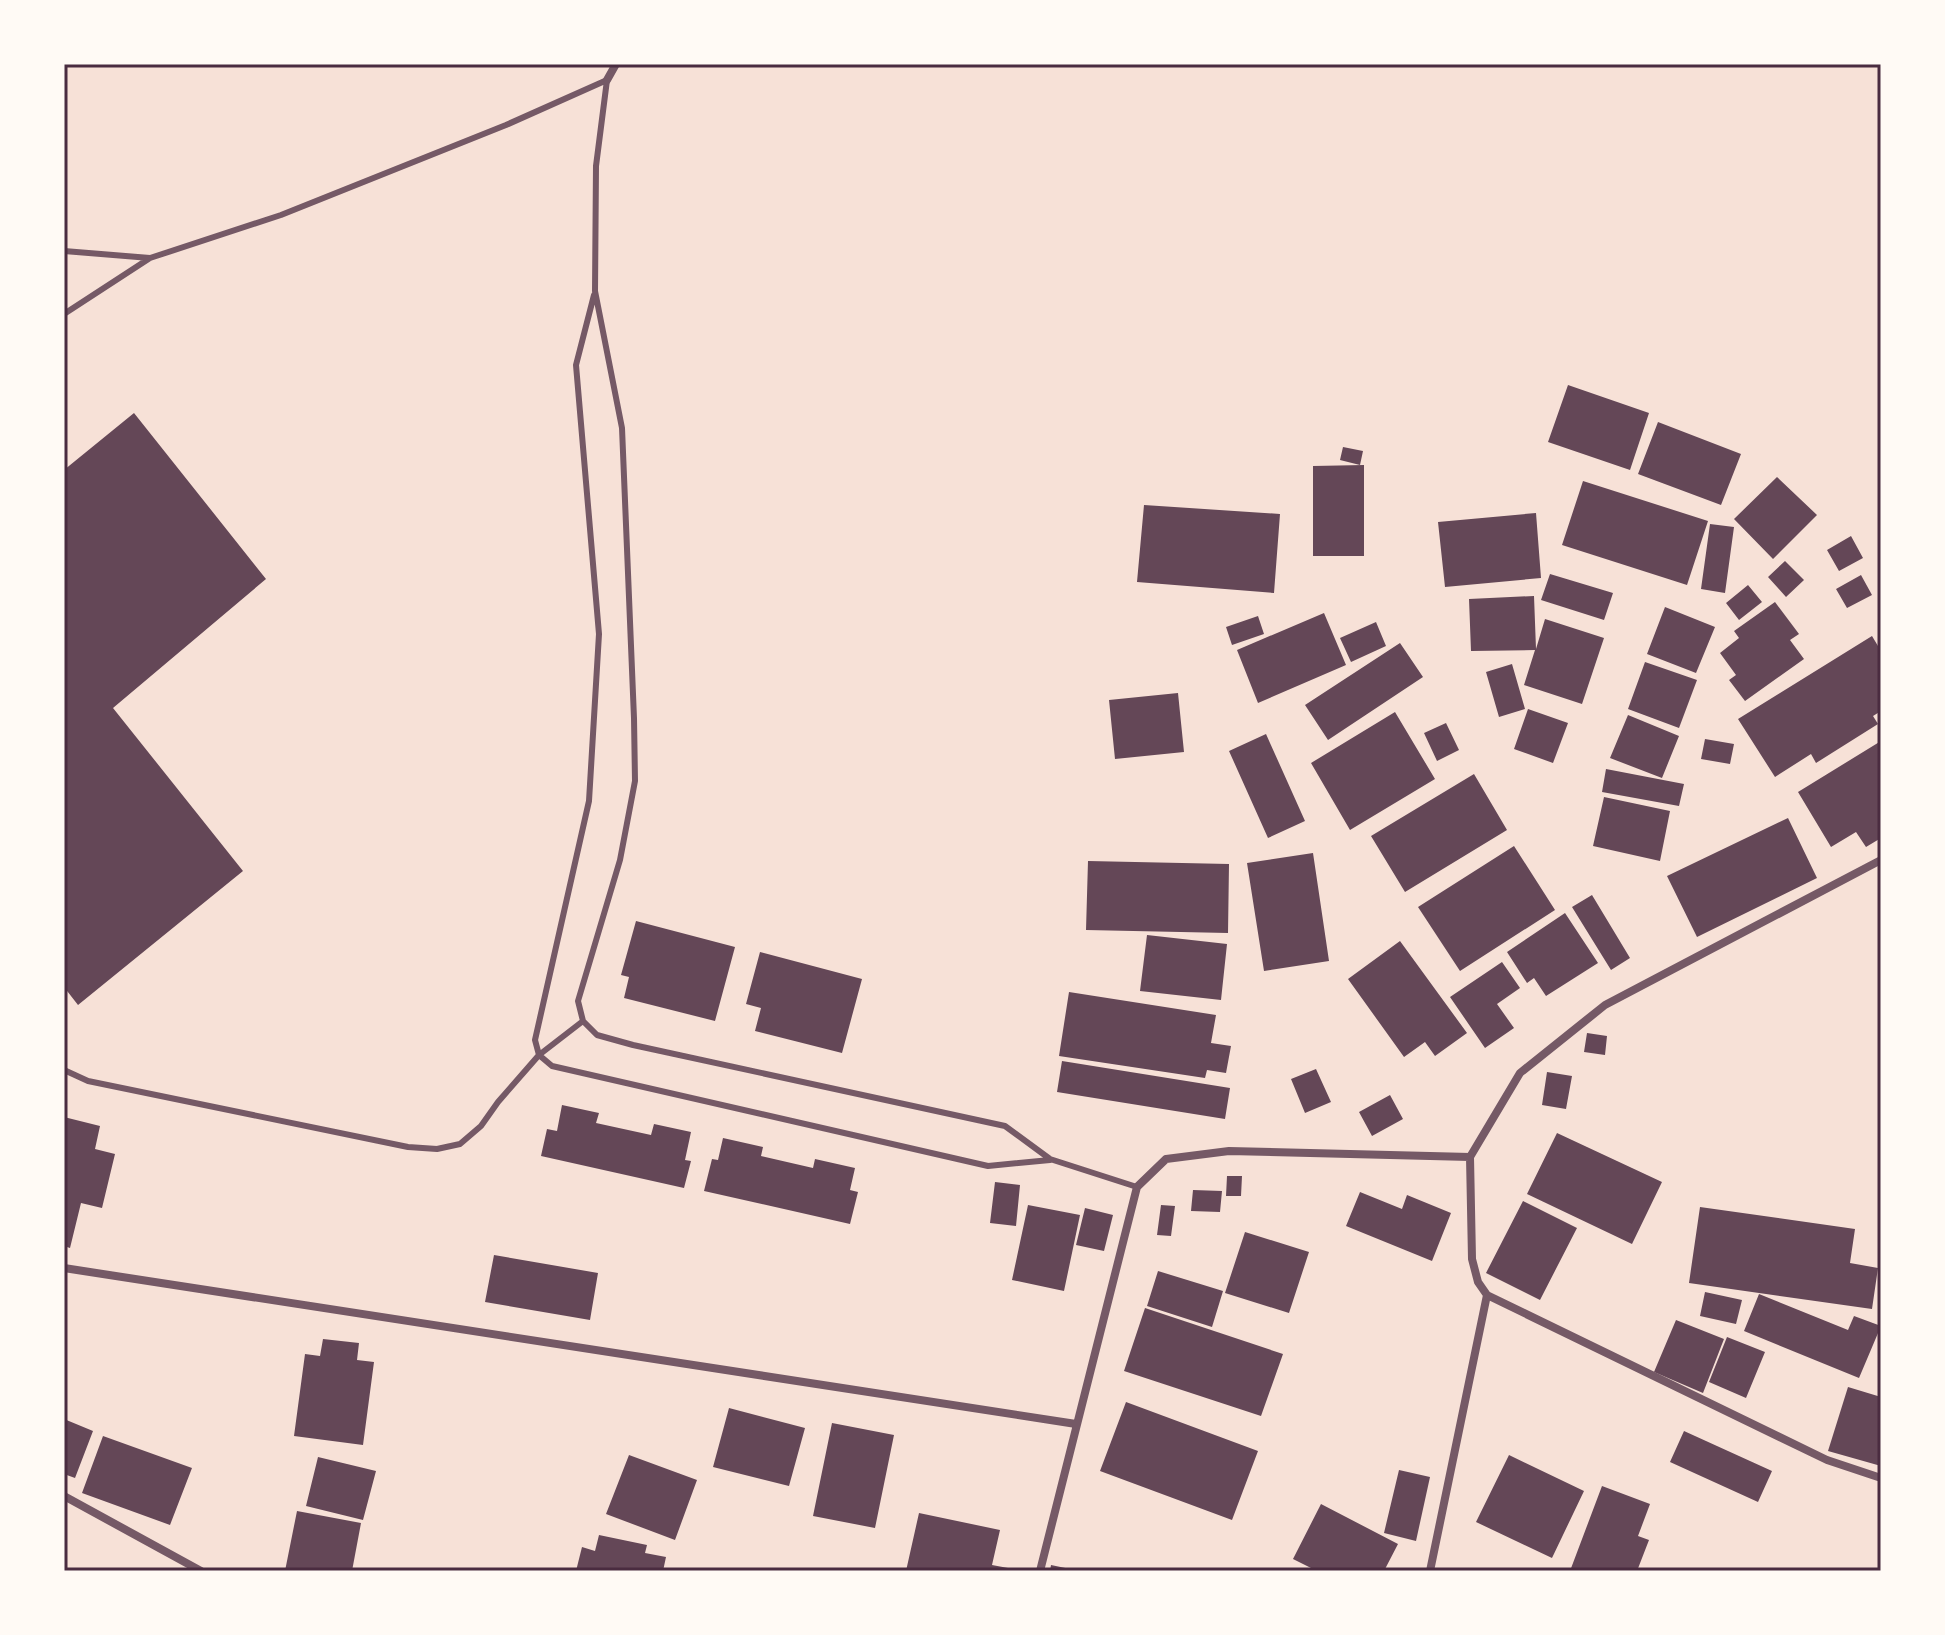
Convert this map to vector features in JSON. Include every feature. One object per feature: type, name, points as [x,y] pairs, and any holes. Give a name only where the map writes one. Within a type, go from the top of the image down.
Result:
[{"type":"street","points":[[607,80],[616,64]]},
{"type":"street","points":[[1881,860],[1605,1005],[1520,1073],[1470,1157],[1472,1259],[1478,1282],[1487,1295],[1827,1460],[1881,1478]]},
{"type":"street","points":[[1040,1571],[1137,1187],[1166,1159],[1229,1151],[1470,1157]]},
{"type":"street","points":[[64,1268],[1076,1424]]},
{"type":"street","points":[[1430,1571],[1487,1295]]},
{"type":"street","points":[[64,1496],[201,1571]]},
{"type":"lane","points":[[64,314],[150,258],[281,215],[506,125],[607,80]]},
{"type":"lane","points":[[607,80],[596,166],[595,291],[622,428],[635,781],[620,860],[578,1001],[583,1021],[597,1035],[633,1045],[1005,1126],[1050,1159],[1137,1187]]},
{"type":"lane","points":[[64,251],[150,258]]},
{"type":"lane","points":[[595,291],[576,365],[599,634],[589,801],[535,1040],[539,1055],[552,1066],[988,1166],[1050,1159]]},
{"type":"lane","points":[[64,1070],[88,1081],[408,1147],[437,1149],[460,1144],[481,1126],[539,1055],[583,1021]]},
{"type":"building","points":[[1568,385],[1649,413],[1630,470],[1548,442]]},
{"type":"building","points":[[134,413],[266,579],[113,708],[243,871],[78,1005],[64,987],[64,470]]},
{"type":"building","points":[[1658,422],[1741,454],[1721,505],[1638,474]]},
{"type":"building","points":[[1343,447],[1363,451],[1360,465],[1340,460]]},
{"type":"building","points":[[1364,465],[1364,556],[1313,556],[1313,466]]},
{"type":"building","points":[[1777,477],[1817,515],[1773,559],[1734,519]]},
{"type":"building","points":[[1583,481],[1708,521],[1687,585],[1562,545]]},
{"type":"building","points":[[1144,505],[1280,514],[1274,593],[1137,582]]},
{"type":"building","points":[[1536,513],[1541,578],[1445,587],[1438,522]]},
{"type":"building","points":[[1710,524],[1734,527],[1725,593],[1701,589]]},
{"type":"building","points":[[1851,536],[1863,558],[1839,571],[1827,550]]},
{"type":"building","points":[[1785,561],[1804,580],[1786,597],[1768,577]]},
{"type":"building","points":[[1550,574],[1613,593],[1604,620],[1541,600]]},
{"type":"building","points":[[1861,575],[1872,595],[1847,608],[1836,589]]},
{"type":"building","points":[[1748,585],[1762,602],[1739,620],[1726,603]]},
{"type":"building","points":[[1534,596],[1536,649],[1545,619],[1604,638],[1582,704],[1524,685],[1535,650],[1471,651],[1469,599]]},
{"type":"building","points":[[1775,602],[1799,634],[1790,640],[1804,659],[1745,701],[1729,680],[1736,675],[1720,653],[1739,638],[1734,631]]},
{"type":"building","points":[[1665,607],[1715,627],[1696,673],[1647,654]]},
{"type":"building","points":[[1324,613],[1346,665],[1258,703],[1237,650]]},
{"type":"building","points":[[1258,616],[1264,634],[1232,645],[1226,627]]},
{"type":"building","points":[[1376,622],[1386,646],[1351,662],[1340,638]]},
{"type":"building","points":[[1872,636],[1881,651],[1881,711],[1873,716],[1878,724],[1816,763],[1811,754],[1775,777],[1738,719]]},
{"type":"building","points":[[1400,643],[1423,677],[1328,740],[1305,705]]},
{"type":"building","points":[[1645,662],[1697,680],[1679,728],[1628,709]]},
{"type":"building","points":[[1512,664],[1525,709],[1499,717],[1486,672]]},
{"type":"building","points":[[1178,693],[1184,752],[1115,759],[1109,700]]},
{"type":"building","points":[[1528,709],[1568,723],[1553,763],[1514,749]]},
{"type":"building","points":[[1395,712],[1435,779],[1350,830],[1311,763]]},
{"type":"building","points":[[1628,715],[1679,736],[1662,778],[1610,758]]},
{"type":"building","points":[[1446,723],[1459,750],[1437,761],[1424,733]]},
{"type":"building","points":[[1266,734],[1305,821],[1268,838],[1229,751]]},
{"type":"building","points":[[1705,739],[1734,744],[1730,764],[1701,759]]},
{"type":"building","points":[[1881,741],[1881,838],[1866,847],[1856,832],[1831,847],[1798,792]]},
{"type":"building","points":[[1606,769],[1684,784],[1679,806],[1602,792]]},
{"type":"building","points":[[1474,774],[1507,830],[1405,892],[1371,836]]},
{"type":"building","points":[[1604,797],[1670,811],[1660,861],[1593,846]]},
{"type":"building","points":[[1788,818],[1817,878],[1697,937],[1667,876]]},
{"type":"building","points":[[1514,846],[1555,910],[1460,971],[1418,907]]},
{"type":"building","points":[[1313,853],[1329,961],[1264,971],[1247,863]]},
{"type":"building","points":[[1088,861],[1229,864],[1228,933],[1086,930]]},
{"type":"building","points":[[1592,895],[1630,958],[1611,970],[1572,907]]},
{"type":"building","points":[[1565,913],[1598,963],[1546,996],[1534,978],[1527,983],[1507,952]]},
{"type":"building","points":[[636,921],[735,947],[715,1021],[624,998],[629,977],[621,975]]},
{"type":"building","points":[[1147,935],[1227,944],[1221,1000],[1140,991]]},
{"type":"building","points":[[1400,941],[1467,1033],[1435,1056],[1425,1042],[1404,1057],[1348,979]]},
{"type":"building","points":[[760,952],[862,979],[842,1053],[755,1031],[761,1008],[746,1004]]},
{"type":"building","points":[[1502,962],[1520,988],[1497,1004],[1514,1028],[1485,1048],[1450,997]]},
{"type":"building","points":[[1069,992],[1216,1015],[1211,1043],[1231,1046],[1226,1073],[1207,1070],[1205,1078],[1059,1056]]},
{"type":"building","points":[[1587,1033],[1607,1036],[1605,1055],[1584,1052]]},
{"type":"building","points":[[1062,1061],[1230,1088],[1225,1119],[1057,1092]]},
{"type":"building","points":[[1316,1069],[1331,1102],[1305,1113],[1291,1079]]},
{"type":"building","points":[[1547,1072],[1572,1076],[1566,1109],[1542,1105]]},
{"type":"building","points":[[1390,1095],[1403,1119],[1372,1136],[1359,1112]]},
{"type":"building","points":[[562,1105],[599,1113],[596,1123],[651,1135],[654,1124],[691,1132],[685,1160],[691,1161],[684,1188],[541,1156],[547,1129],[557,1131]]},
{"type":"building","points":[[64,1117],[100,1126],[95,1149],[115,1154],[102,1208],[81,1203],[70,1248],[64,1246]]},
{"type":"building","points":[[1557,1133],[1662,1182],[1632,1244],[1527,1194]]},
{"type":"building","points":[[723,1138],[763,1147],[761,1156],[813,1168],[815,1159],[855,1168],[850,1190],[858,1192],[850,1224],[704,1191],[712,1159],[718,1160]]},
{"type":"building","points":[[1227,1176],[1242,1176],[1241,1196],[1226,1196]]},
{"type":"building","points":[[995,1182],[1020,1185],[1016,1226],[990,1223]]},
{"type":"building","points":[[1193,1190],[1222,1191],[1220,1212],[1191,1211]]},
{"type":"building","points":[[1360,1192],[1402,1209],[1407,1195],[1451,1213],[1432,1261],[1346,1226]]},
{"type":"building","points":[[1523,1201],[1577,1228],[1540,1300],[1486,1273]]},
{"type":"building","points":[[1028,1205],[1080,1215],[1064,1291],[1012,1280]]},
{"type":"building","points":[[1161,1205],[1175,1206],[1171,1236],[1157,1235]]},
{"type":"building","points":[[1700,1207],[1855,1229],[1850,1263],[1878,1268],[1872,1309],[1689,1283]]},
{"type":"building","points":[[1085,1208],[1113,1215],[1104,1251],[1076,1245]]},
{"type":"building","points":[[1245,1232],[1309,1252],[1289,1313],[1225,1293]]},
{"type":"building","points":[[494,1255],[598,1273],[590,1320],[485,1302]]},
{"type":"building","points":[[1158,1271],[1223,1291],[1212,1327],[1147,1306]]},
{"type":"building","points":[[1705,1292],[1742,1300],[1736,1324],[1700,1316]]},
{"type":"building","points":[[1759,1294],[1848,1330],[1854,1316],[1881,1326],[1859,1378],[1744,1331]]},
{"type":"building","points":[[1145,1308],[1283,1354],[1261,1416],[1124,1371]]},
{"type":"building","points":[[1676,1320],[1724,1339],[1703,1393],[1654,1372]]},
{"type":"building","points":[[1727,1337],[1765,1352],[1746,1398],[1709,1382]]},
{"type":"building","points":[[323,1339],[359,1343],[357,1360],[374,1362],[363,1445],[294,1436],[305,1354],[320,1356]]},
{"type":"building","points":[[1848,1387],[1881,1397],[1881,1466],[1828,1451]]},
{"type":"building","points":[[1126,1402],[1258,1451],[1232,1520],[1100,1471]]},
{"type":"building","points":[[729,1408],[805,1428],[789,1486],[713,1467]]},
{"type":"building","points":[[64,1419],[93,1431],[75,1478],[64,1474]]},
{"type":"building","points":[[832,1423],[894,1435],[875,1528],[813,1516]]},
{"type":"building","points":[[1684,1431],[1772,1471],[1758,1502],[1670,1462]]},
{"type":"building","points":[[103,1436],[192,1468],[170,1525],[82,1493]]},
{"type":"building","points":[[629,1455],[697,1480],[675,1540],[606,1514]]},
{"type":"building","points":[[1509,1455],[1584,1491],[1552,1558],[1476,1522]]},
{"type":"building","points":[[318,1457],[376,1471],[363,1520],[306,1506]]},
{"type":"building","points":[[1399,1470],[1430,1477],[1416,1541],[1384,1533]]},
{"type":"building","points":[[1602,1486],[1650,1504],[1638,1536],[1649,1540],[1637,1571],[1570,1571]]},
{"type":"building","points":[[1321,1504],[1398,1544],[1384,1571],[1317,1571],[1293,1559]]},
{"type":"building","points":[[297,1511],[361,1523],[352,1571],[285,1571]]},
{"type":"building","points":[[919,1513],[1000,1530],[992,1565],[1008,1568],[1007,1571],[906,1571]]},
{"type":"building","points":[[599,1535],[647,1545],[645,1553],[666,1557],[663,1571],[576,1571],[582,1547],[595,1551]]},
{"type":"building","points":[[1051,1565],[1075,1570],[1075,1571],[1050,1571]]}]
